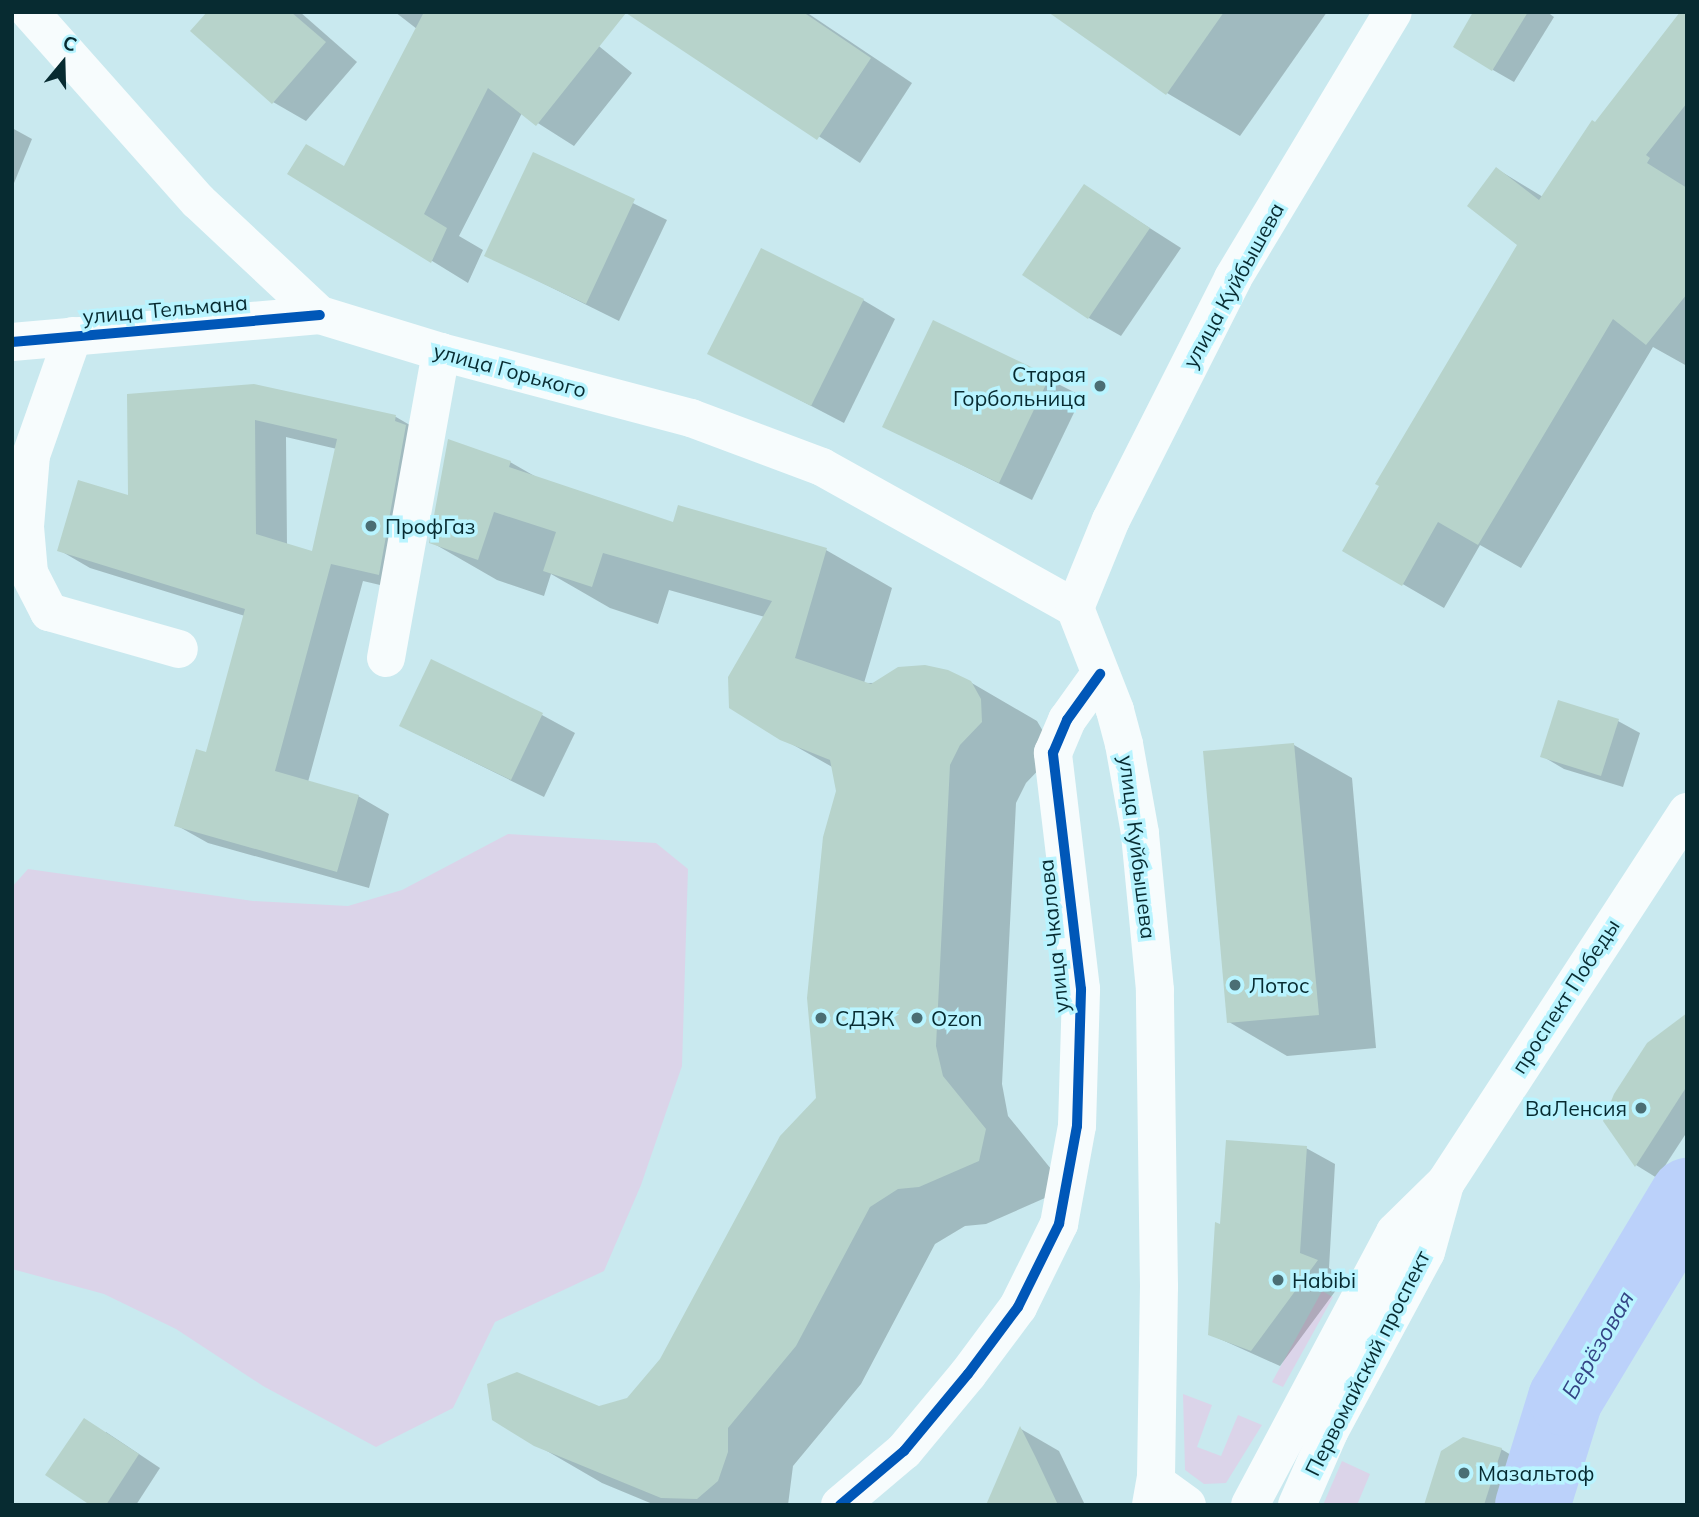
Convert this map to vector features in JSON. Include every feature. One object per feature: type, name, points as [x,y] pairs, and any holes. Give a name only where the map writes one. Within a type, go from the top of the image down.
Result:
[{"type":"main road","name":"улица Горького","points":[[30,12],[198,201],[320,314],[441,352],[691,418],[822,467],[1075,608]]},
{"type":"main road","name":"улица Куйбышева","points":[[1164,1495],[1155,990],[1140,833],[1124,744],[1075,608],[1111,520],[1233,278],[1393,12]]},
{"type":"main road","name":"улица Тельмана","points":[[12,342],[320,314]]},
{"type":"main road","points":[[73,337],[31,455],[25,527],[29,573],[48,612],[179,649]]},
{"type":"main road","points":[[386,658],[441,352]]},
{"type":"main road","name":"улица Чкалова","points":[[840,1505],[904,1451],[968,1374],[1018,1307],[1059,1224],[1078,1115],[1082,989],[1053,753],[1067,720],[1100,674]]},
{"type":"main road","name":"проспект Победы","points":[[1446,1182],[1687,812]]},
{"type":"main road","name":"Первомайский проспект","points":[[1248,1504],[1395,1232],[1446,1182]]},
{"type":"main road","name":"Первомайский проспект","points":[[1297,1505],[1329,1432],[1426,1252],[1446,1182]]},
{"type":"shaded area","points":[[508,834],[656,843],[688,869],[682,1066],[641,1185],[604,1271],[495,1322],[453,1408],[376,1447],[263,1386],[176,1329],[104,1294],[12,1269],[12,887],[28,869],[253,901],[348,906],[402,890]]},
{"type":"shaded area","points":[[1322,1291],[1333,1297],[1283,1387],[1272,1382]]},
{"type":"shaded area","points":[[1183,1394],[1212,1405],[1197,1447],[1221,1456],[1238,1415],[1262,1425],[1226,1483],[1204,1484],[1185,1470]]},
{"type":"shaded area","points":[[1342,1461],[1370,1474],[1357,1505],[1323,1505]]},
{"type":"building","points":[[207,12],[291,12],[326,42],[272,104],[190,31]]},
{"type":"building","points":[[424,12],[803,12],[871,58],[817,140],[626,13],[536,126],[488,88],[424,214],[447,228],[431,263],[287,174],[306,144],[344,166]]},
{"type":"building","points":[[1048,12],[1224,12],[1166,95]]},
{"type":"building","points":[[1473,12],[1528,12],[1492,71],[1453,47]]},
{"type":"building","points":[[1680,12],[1687,12],[1687,103],[1646,155],[1650,158],[1647,163],[1687,188],[1687,294],[1646,345],[1613,319],[1478,545],[1438,522],[1402,586],[1342,551],[1379,486],[1375,484],[1517,245],[1467,206],[1496,167],[1539,200],[1592,120],[1595,122]]},
{"type":"building","points":[[533,152],[635,199],[586,304],[484,256]]},
{"type":"building","points":[[1084,184],[1150,228],[1088,319],[1022,275]]},
{"type":"building","points":[[761,248],[864,299],[811,406],[707,354]]},
{"type":"building","points":[[933,320],[1050,376],[999,483],[882,427]]},
{"type":"building","points":[[254,384],[396,415],[395,421],[406,425],[379,575],[331,564],[275,771],[359,795],[337,872],[174,826],[196,749],[206,752],[245,609],[57,551],[78,480],[128,495],[127,394]],"holes":[[[255,420],[337,439],[312,551],[256,534]]]},
{"type":"building","points":[[448,439],[511,461],[509,467],[673,522],[678,505],[827,548],[795,658],[871,684],[898,667],[925,665],[948,670],[971,681],[981,699],[982,722],[960,745],[950,765],[936,1046],[943,1076],[986,1129],[979,1161],[919,1187],[898,1189],[870,1207],[796,1346],[728,1428],[728,1452],[718,1481],[697,1499],[661,1498],[534,1446],[492,1420],[487,1384],[517,1372],[599,1406],[627,1398],[660,1359],[780,1136],[816,1098],[807,998],[823,837],[836,791],[830,760],[780,740],[729,708],[728,677],[772,601],[603,553],[592,587],[543,571],[556,532],[494,512],[478,560],[429,543]]},
{"type":"building","points":[[431,659],[543,713],[511,780],[399,726]]},
{"type":"building","points":[[1558,700],[1619,719],[1601,776],[1540,757]]},
{"type":"building","points":[[1294,743],[1319,1015],[1227,1023],[1203,751]]},
{"type":"building","name":"ВаЛенсия","points":[[1687,1013],[1687,1086],[1635,1167],[1603,1121],[1614,1094],[1647,1043]]},
{"type":"building","points":[[1226,1140],[1307,1146],[1300,1253],[1318,1260],[1251,1351],[1208,1335],[1215,1222],[1220,1224]]},
{"type":"building","points":[[84,1418],[139,1454],[106,1505],[90,1505],[45,1475]]},
{"type":"building","points":[[1020,1426],[1036,1458],[1058,1505],[986,1505]]},
{"type":"building","name":"Мазальтоф","points":[[1463,1437],[1502,1448],[1484,1505],[1424,1505],[1441,1451]]},
{"type":"waterway","name":"Берёзовая","points":[[1532,1505],[1565,1398],[1687,1195]]},
{"type":"cycle path","points":[[12,342],[320,315]]},
{"type":"cycle path","points":[[840,1505],[904,1451],[968,1374],[1018,1307],[1059,1224],[1077,1126],[1081,989],[1053,753],[1067,720],[1100,674]]},
{"type":"place","name":"Старая Горбольница","points":[[1100,386]]},
{"type":"place","name":"ПрофГаз","points":[[371,526]]},
{"type":"place","name":"Лотос","points":[[1235,985]]},
{"type":"place","name":"СДЭК","points":[[821,1018]]},
{"type":"place","name":"Ozon","points":[[917,1018]]},
{"type":"place","name":"ВаЛенсия","points":[[1641,1108]]},
{"type":"place","name":"Habibi","points":[[1278,1280]]},
{"type":"place","name":"Мазальтоф","points":[[1464,1473]]}]
